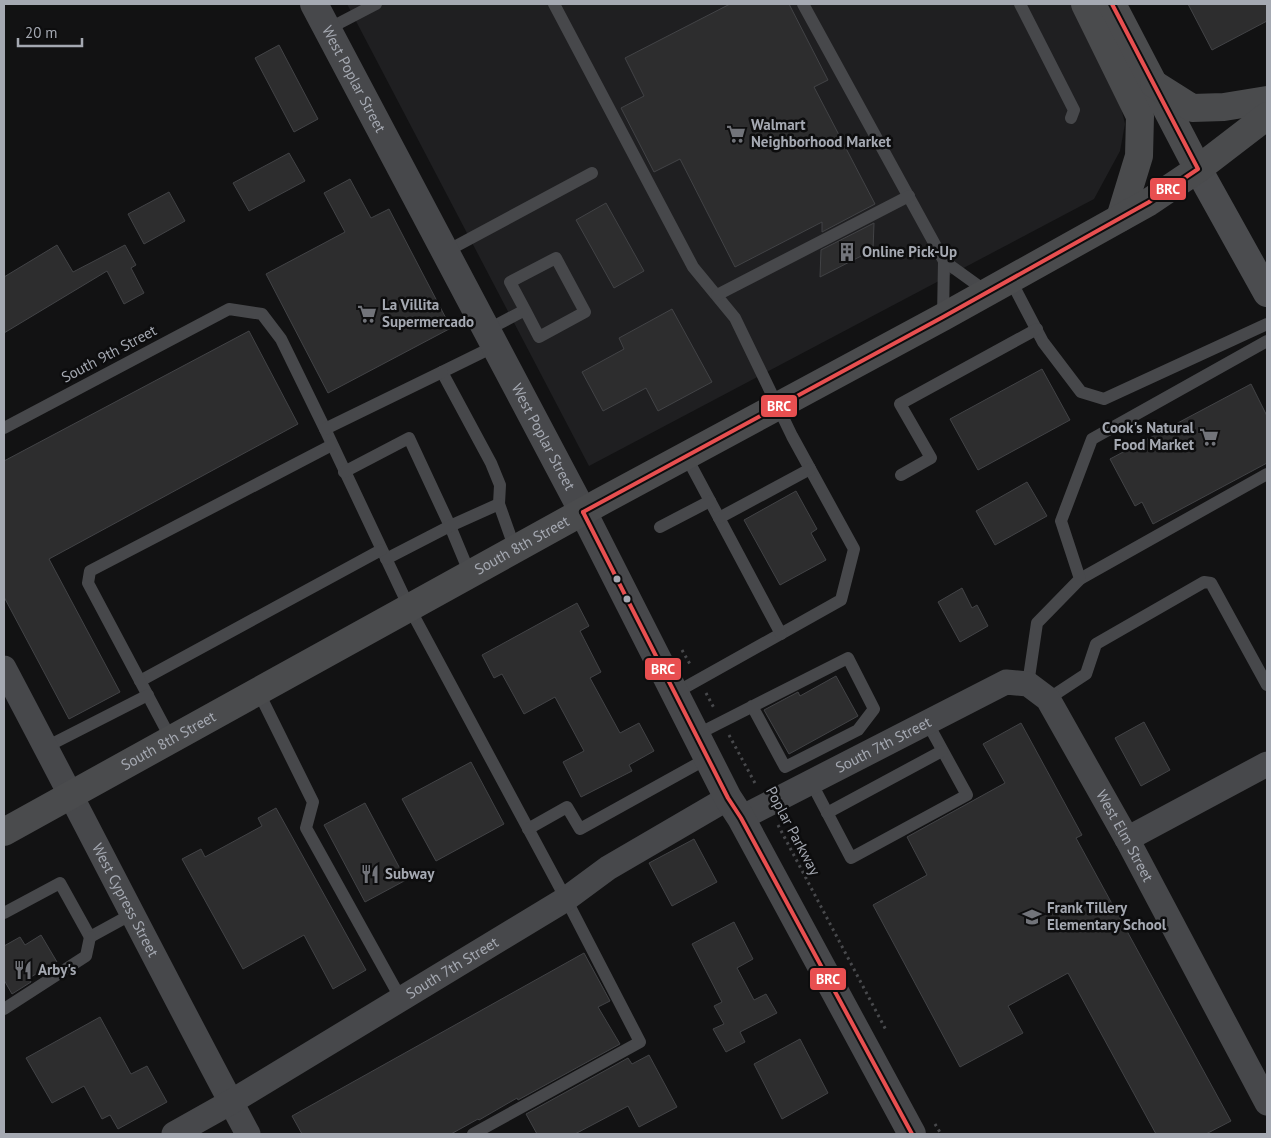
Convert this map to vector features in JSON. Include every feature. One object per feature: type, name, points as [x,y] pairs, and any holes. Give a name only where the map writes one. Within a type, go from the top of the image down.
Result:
[{"type":"main road","points":[[1085,4],[1140,116],[1139,156],[1120,218]]},
{"type":"main road","points":[[1112,4],[1198,169],[1264,280]]},
{"type":"main road","points":[[1154,84],[1192,108],[1224,107],[1267,100]]},
{"type":"main road","name":"South 8th Street","points":[[4,832],[1149,202],[1198,169],[1267,116]]},
{"type":"street","name":"West Poplar Street","points":[[314,4],[583,512],[735,808],[922,1126]]},
{"type":"street","name":"West Cypress Street","points":[[4,668],[248,1134]]},
{"type":"street","name":"South 7th Street","points":[[174,1134],[231,1102],[566,899],[608,868],[735,808],[767,805],[1006,682],[1028,684]]},
{"type":"street","name":"West Elm Street","points":[[1028,684],[1048,699],[1127,839],[1267,1103]]},
{"type":"street","points":[[1127,839],[1267,764]]},
{"type":"lane","points":[[328,29],[376,4]]},
{"type":"lane","points":[[554,4],[693,267],[735,318],[810,469],[854,549],[841,600],[675,692]]},
{"type":"lane","points":[[803,4],[944,261],[943,317]]},
{"type":"lane","points":[[1020,4],[1074,110],[1071,118]]},
{"type":"lane","points":[[446,252],[592,173]]},
{"type":"lane","points":[[716,295],[908,196]]},
{"type":"lane","points":[[556,258],[585,312],[539,336],[525,310],[510,282],[556,258]]},
{"type":"lane","points":[[944,261],[999,286],[1037,329],[1043,342],[1081,392],[1104,399],[1267,324]]},
{"type":"lane","name":"South 9th Street","points":[[4,428],[229,308],[262,314],[280,339],[325,429]]},
{"type":"lane","points":[[473,1134],[640,1042],[566,899],[409,608],[325,429],[442,372],[491,338],[525,310]]},
{"type":"lane","points":[[901,475],[931,458],[900,404],[1037,329]]},
{"type":"lane","points":[[1080,580],[1061,521],[1092,439],[1267,341]]},
{"type":"lane","points":[[442,372],[491,463],[500,485],[499,504],[516,549]]},
{"type":"lane","points":[[344,472],[409,438],[470,574]]},
{"type":"lane","points":[[171,739],[88,583],[90,571],[332,445]]},
{"type":"lane","points":[[686,456],[781,634]]},
{"type":"lane","points":[[719,518],[810,469]]},
{"type":"lane","points":[[1028,684],[1037,623],[1080,580],[1267,474]]},
{"type":"lane","points":[[660,527],[710,501]]},
{"type":"lane","points":[[140,681],[384,554],[499,504]]},
{"type":"lane","points":[[1048,699],[1086,674],[1096,644],[1204,582],[1211,583],[1267,685]]},
{"type":"lane","points":[[528,829],[567,807],[580,829],[702,746],[722,722],[752,706],[848,658],[874,709],[858,730],[785,767],[752,706]]},
{"type":"lane","points":[[258,691],[313,802],[306,828],[401,999]]},
{"type":"lane","points":[[46,747],[148,695]]},
{"type":"lane","points":[[811,782],[851,858],[966,795],[927,722]]},
{"type":"lane","points":[[827,813],[942,751]]},
{"type":"lane","points":[[4,912],[60,883],[90,937],[86,956],[4,1009]]},
{"type":"lane","points":[[90,937],[132,914]]},
{"type":"path","name":"Poplar Parkway","points":[[680,644],[891,1039]]},
{"type":"path","points":[[922,1126],[941,1134]]},
{"type":"shaded area","points":[[347,4],[1073,4],[1118,94],[1125,124],[1120,151],[1094,199],[589,466]]},
{"type":"building","name":"Walmart Neighborhood Market","points":[[730,4],[789,4],[828,80],[814,87],[875,204],[822,232],[822,222],[735,267],[680,159],[654,172],[621,108],[644,96],[625,58]]},
{"type":"building","points":[[1188,4],[1267,4],[1267,21],[1212,50]]},
{"type":"building","points":[[279,45],[318,119],[294,132],[255,58]]},
{"type":"building","points":[[289,153],[305,181],[249,211],[233,183]]},
{"type":"building","points":[[350,179],[371,218],[389,209],[451,328],[328,393],[266,274],[345,232],[324,193]]},
{"type":"building","points":[[169,192],[185,221],[144,244],[128,214]]},
{"type":"building","points":[[606,203],[644,271],[614,288],[576,220]]},
{"type":"building","name":"Online Pick-Up","points":[[874,223],[873,250],[820,277],[821,250]]},
{"type":"building","points":[[57,245],[73,272],[125,245],[136,265],[131,268],[144,293],[124,304],[107,271],[4,333],[4,277]]},
{"type":"building","points":[[672,309],[712,382],[658,411],[646,388],[603,411],[582,372],[624,349],[619,338]]},
{"type":"building","points":[[249,331],[298,424],[49,559],[120,692],[69,719],[4,597],[4,461]]},
{"type":"building","points":[[1042,369],[1070,420],[978,470],[950,419]]},
{"type":"building","name":"Cook's Natural Food Market","points":[[1251,384],[1267,416],[1267,463],[1153,524],[1142,502],[1135,506],[1110,459]]},
{"type":"building","points":[[1027,482],[1047,516],[995,545],[976,511]]},
{"type":"building","points":[[796,491],[817,529],[811,533],[826,560],[780,585],[744,520]]},
{"type":"building","points":[[962,588],[972,608],[977,605],[988,626],[960,642],[938,602]]},
{"type":"building","points":[[577,603],[589,626],[580,631],[601,672],[590,678],[620,733],[639,723],[654,751],[629,765],[632,771],[581,797],[563,762],[584,751],[555,697],[524,714],[502,674],[494,678],[482,655]]},
{"type":"building","points":[[836,676],[858,716],[789,754],[764,710],[798,692],[800,696]]},
{"type":"building","points":[[1144,722],[1170,770],[1141,786],[1115,738]]},
{"type":"building","points":[[1021,723],[1082,835],[1076,838],[1231,1121],[1206,1134],[1156,1134],[1068,973],[1008,1006],[1023,1033],[960,1067],[873,905],[927,875],[907,837],[1005,783],[983,744]]},
{"type":"building","points":[[471,762],[504,824],[436,861],[402,799]]},
{"type":"building","points":[[365,803],[406,880],[365,902],[324,825]]},
{"type":"building","points":[[276,808],[366,970],[333,989],[304,935],[243,969],[182,859],[201,849],[205,857],[262,826],[258,818]]},
{"type":"building","points":[[694,839],[717,882],[672,906],[649,863]]},
{"type":"building","points":[[734,922],[753,959],[737,968],[754,1000],[766,994],[777,1013],[740,1032],[745,1042],[726,1052],[713,1029],[724,1024],[714,1006],[722,1002],[692,944]]},
{"type":"building","name":"Arby's","points":[[41,935],[57,962],[29,978],[31,982],[12,994],[4,980],[4,946],[20,937],[25,945]]},
{"type":"building","points":[[584,953],[610,1001],[598,1007],[620,1044],[451,1134],[302,1134],[292,1116]]},
{"type":"building","points":[[100,1017],[131,1074],[147,1066],[167,1102],[118,1129],[110,1115],[102,1119],[84,1086],[52,1103],[26,1058]]},
{"type":"building","points":[[800,1039],[828,1093],[782,1119],[754,1064]]},
{"type":"building","points":[[649,1055],[677,1107],[639,1127],[628,1106],[575,1134],[537,1134],[526,1114],[628,1058],[632,1064]]},
{"type":"transit line","name":"BRC","points":[[583,512],[943,317],[1149,202],[1198,169],[1112,4]]},
{"type":"transit line","name":"BRC","points":[[583,512],[728,798],[741,818],[912,1134]]},
{"type":"place","name":"Walmart Neighborhood Market","points":[[736,134]]},
{"type":"place","name":"Online Pick-Up","points":[[847,252]]},
{"type":"place","name":"La Villita Supermercado","points":[[367,314]]},
{"type":"place","name":"Cook's Natural Food Market","points":[[1209,437]]},
{"type":"place","name":"Subway","points":[[370,874]]},
{"type":"place","name":"Frank Tillery Elementary School","points":[[1032,917]]},
{"type":"place","name":"Arby's","points":[[23,970]]}]
